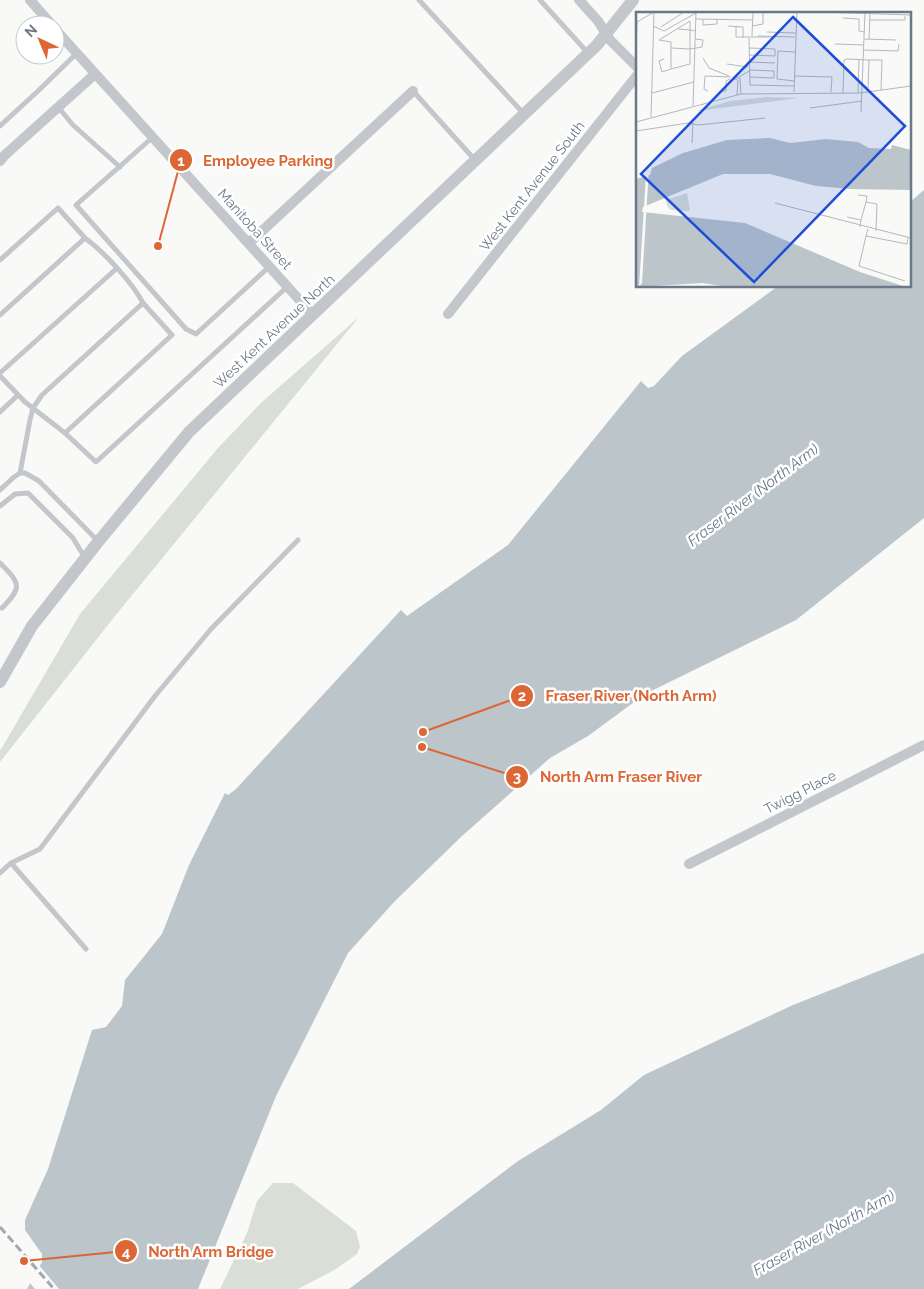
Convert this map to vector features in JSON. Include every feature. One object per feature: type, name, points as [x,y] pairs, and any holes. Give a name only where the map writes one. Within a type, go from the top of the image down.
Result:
[{"type":"street","points":[[30,0],[43,15]]},
{"type":"street","points":[[579,0],[598,21],[616,48],[636,66]]},
{"type":"street","name":"West Kent Avenue North","points":[[0,682],[32,626],[85,558],[189,432],[588,54],[633,0]]},
{"type":"street","name":"Manitoba Street","points":[[65,40],[313,314]]},
{"type":"street","points":[[2,158],[95,74]]},
{"type":"street","name":"West Kent Avenue South","points":[[448,314],[636,77]]},
{"type":"street","points":[[249,243],[413,91]]},
{"type":"street","name":"Twigg Place","points":[[689,864],[924,745]]},
{"type":"lane","points":[[420,0],[524,115]]},
{"type":"lane","points":[[540,0],[588,54]]},
{"type":"lane","points":[[0,126],[76,53]]},
{"type":"lane","points":[[413,91],[476,160]]},
{"type":"lane","points":[[58,107],[73,124],[120,167]]},
{"type":"lane","points":[[153,137],[76,205],[186,329],[196,334],[270,266]]},
{"type":"lane","points":[[0,260],[58,208],[137,292],[143,303],[172,335],[65,433]]},
{"type":"lane","points":[[0,315],[85,238]]},
{"type":"lane","points":[[116,269],[0,374],[18,395],[65,433],[96,462],[289,286]]},
{"type":"lane","points":[[20,473],[33,408],[42,395],[143,303]]},
{"type":"lane","points":[[0,412],[18,395]]},
{"type":"lane","points":[[0,490],[14,477],[20,473],[25,473],[39,481],[98,542]]},
{"type":"lane","points":[[0,506],[15,494],[28,493],[73,538],[85,558]]},
{"type":"lane","points":[[0,873],[11,863],[40,849],[155,696],[210,629],[298,540]]},
{"type":"lane","points":[[0,563],[15,580],[17,589],[15,595],[2,608]]},
{"type":"lane","points":[[11,863],[86,949]]},
{"type":"shaded area","points":[[359,317],[111,621],[0,762],[0,751],[80,614],[218,448],[262,402]]},
{"type":"shaded area","points":[[273,1183],[293,1183],[356,1231],[360,1247],[357,1254],[336,1269],[298,1289],[220,1289],[247,1233],[257,1201]]},
{"type":"water","points":[[924,190],[924,518],[796,620],[645,694],[588,736],[550,758],[462,836],[394,902],[348,953],[276,1096],[198,1289],[27,1289],[42,1262],[42,1254],[25,1230],[25,1220],[48,1169],[92,1030],[106,1027],[122,1006],[125,980],[162,934],[189,865],[225,793],[228,795],[236,789],[401,610],[407,616],[508,545],[641,381],[648,388],[654,386],[682,356],[775,288],[912,288],[912,200]]},
{"type":"water","points":[[924,953],[924,1289],[349,1289],[518,1161],[601,1110],[644,1075],[793,1005]]},
{"type":"pier","points":[[38,1264],[59,1289],[35,1289],[28,1281]]},
{"type":"railway","points":[[0,1227],[54,1289]]},
{"type":"place","name":"Employee Parking","points":[[158,246]]},
{"type":"place","name":"Fraser River (North Arm)","points":[[423,732]]},
{"type":"place","name":"North Arm Fraser River","points":[[422,747]]},
{"type":"place","name":"North Arm Bridge","points":[[24,1261]]}]
